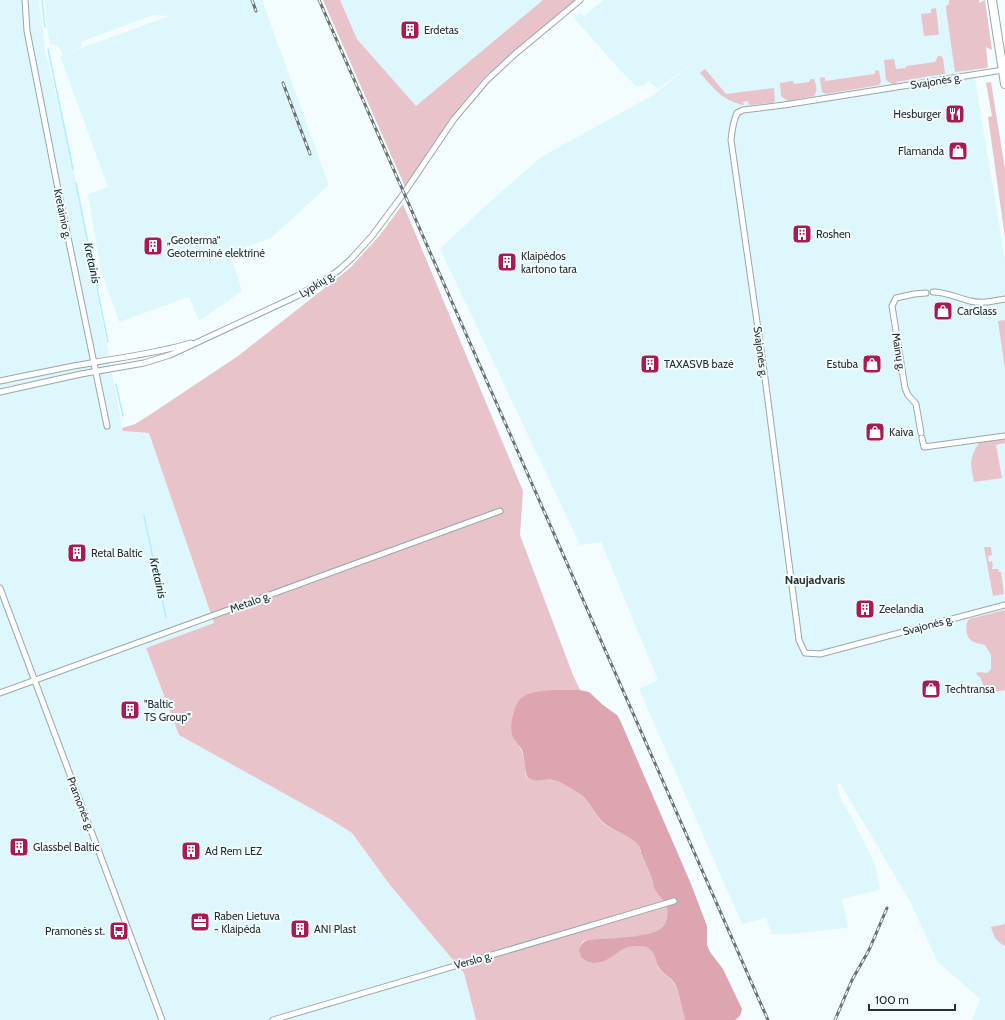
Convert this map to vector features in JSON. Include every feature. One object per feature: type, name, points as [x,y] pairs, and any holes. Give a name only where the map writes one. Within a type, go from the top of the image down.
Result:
[{"type":"main road","points":[[992,0],[1005,84]]},
{"type":"street","name":"Kretainio g.","points":[[25,0],[27,31],[107,426]]},
{"type":"street","name":"Lypkių g.","points":[[0,392],[161,358],[180,351],[295,297],[332,276],[363,247],[404,193],[454,119],[487,80],[515,54],[580,0]]},
{"type":"street","name":"Svajonės g.","points":[[1004,70],[784,105],[743,110],[737,113],[735,118],[732,130],[732,140],[799,640],[804,653],[820,654],[1005,605]]},
{"type":"street","points":[[933,292],[942,292],[979,302],[1005,299]]},
{"type":"street","name":"Mainų g.","points":[[926,293],[896,298],[892,306],[905,388],[908,395],[916,404],[924,447],[1005,436]]},
{"type":"street","name":"Lypkių g.","points":[[0,381],[125,358],[179,347],[204,340]]},
{"type":"street","name":"Metalo g.","points":[[0,692],[500,510]]},
{"type":"street","name":"Pramonės g.","points":[[0,588],[162,1020]]},
{"type":"street","name":"Verslo g.","points":[[273,1020],[674,901]]},
{"type":"shaded area","points":[[0,0],[39,0],[45,50],[70,151],[123,431],[149,433],[214,624],[146,648],[179,735],[330,819],[352,833],[390,885],[464,973],[476,1020],[0,1020]]},
{"type":"shaded area","points":[[45,0],[262,0],[329,185],[271,238],[230,253],[242,291],[199,321],[189,297],[119,322],[100,267],[88,194],[108,187],[60,56],[63,55],[58,47],[50,44]],"holes":[[[153,15],[169,16],[65,54],[82,47],[81,42]]]},
{"type":"shaded area","points":[[323,0],[340,0],[357,39],[416,106],[543,0],[575,0],[483,79],[457,110],[406,189]]},
{"type":"shaded area","points":[[340,0],[543,0],[416,106],[357,39]]},
{"type":"shaded area","points":[[603,0],[962,0],[1005,260],[1005,1020],[972,1020],[980,999],[937,961],[911,903],[840,783],[837,784],[841,800],[852,818],[875,864],[880,890],[842,899],[848,927],[846,928],[791,934],[772,934],[766,918],[742,924],[639,689],[658,680],[601,542],[580,545],[440,249],[483,208],[541,157],[655,94],[692,63],[658,89],[649,81],[643,86],[636,86],[574,18],[580,13],[584,16]]},
{"type":"shaded area","points":[[949,0],[979,0],[979,3],[985,0],[992,50],[986,47],[987,68],[955,72],[946,9],[946,6],[949,4]]},
{"type":"shaded area","points":[[936,8],[939,34],[924,36],[921,14],[931,13],[931,9]]},
{"type":"shaded area","points":[[938,56],[943,58],[944,74],[896,82],[896,84],[892,84],[886,80],[884,60],[894,59],[896,69],[935,62]]},
{"type":"shaded area","points":[[705,69],[726,94],[774,88],[775,101],[772,103],[749,105],[748,101],[743,102],[744,105],[736,103],[724,97],[714,89],[700,73]]},
{"type":"shaded area","points":[[875,71],[879,71],[881,82],[879,85],[826,94],[822,92],[821,77],[825,78],[825,81],[875,74]]},
{"type":"shaded area","points":[[811,79],[814,79],[816,86],[814,96],[788,101],[781,96],[780,83],[793,81],[794,84],[809,82]]},
{"type":"shaded area","points":[[991,82],[1005,169],[1005,238],[988,117],[992,116],[986,83]]},
{"type":"shaded area","points":[[403,204],[523,491],[520,535],[580,690],[562,690],[513,736],[523,754],[526,777],[533,780],[553,780],[570,788],[584,797],[604,824],[635,842],[639,847],[650,872],[654,889],[667,908],[666,921],[659,930],[640,936],[583,941],[580,946],[584,960],[595,963],[600,962],[630,946],[639,945],[651,949],[655,954],[658,967],[676,986],[685,1020],[476,1020],[464,973],[390,885],[352,833],[330,819],[179,735],[146,648],[214,623],[149,433],[123,431],[122,428],[135,424],[148,416],[238,356],[350,268],[380,235]]},
{"type":"shaded area","points":[[1005,320],[1005,369],[998,321]]},
{"type":"shaded area","points":[[1005,439],[1005,443],[996,445],[1002,478],[974,482],[971,462],[973,454],[979,443]]},
{"type":"shaded area","points":[[984,547],[991,547],[992,555],[988,556],[989,562],[992,561],[992,569],[998,569],[999,572],[1001,572],[1004,594],[993,596]]},
{"type":"shaded area","points":[[1005,610],[1005,690],[987,694],[980,677],[976,673],[987,673],[991,669],[991,655],[985,645],[972,641],[968,637],[966,630],[967,624],[969,619]]},
{"type":"shaded area","points":[[580,690],[589,692],[617,715],[620,720],[691,884],[707,926],[707,945],[710,952],[723,969],[742,1009],[740,1015],[735,1020],[685,1020],[675,984],[660,969],[654,954],[646,947],[633,946],[625,948],[606,960],[596,963],[586,961],[581,956],[579,951],[580,946],[583,942],[588,940],[629,937],[659,930],[665,923],[667,908],[654,889],[651,876],[640,848],[635,842],[601,821],[590,804],[580,794],[556,781],[534,780],[527,777],[522,750],[511,732],[516,707],[520,699],[530,693]]},
{"type":"shaded area","points":[[1005,924],[1005,946],[999,943],[991,927]]},
{"type":"waterway","name":"Kretainis","points":[[42,0],[45,27]]},
{"type":"waterway","name":"Kretainis","points":[[48,49],[73,169]]},
{"type":"waterway","name":"Kretainis","points":[[76,183],[108,342]]},
{"type":"waterway","name":"Kretainis","points":[[116,384],[123,416]]},
{"type":"waterway","name":"Kretainis","points":[[144,516],[166,617]]},
{"type":"railway","points":[[252,0],[256,11]]},
{"type":"railway","points":[[319,0],[768,1020]]},
{"type":"railway","points":[[283,83],[310,154]]},
{"type":"railway","points":[[835,1020],[852,980],[869,950],[887,908]]},
{"type":"place","name":"Erdetas","points":[[410,30]]},
{"type":"place","name":"Hesburger","points":[[955,114]]},
{"type":"place","name":"Flamanda","points":[[958,151]]},
{"type":"place","name":"Roshen","points":[[802,234]]},
{"type":"place","name":"„Geoterma“ Geoterminė elektrinė","points":[[153,246]]},
{"type":"place","name":"Klaipėdos kartono tara","points":[[507,262]]},
{"type":"place","name":"CarGlass","points":[[943,311]]},
{"type":"place","name":"TAXASVB bazė","points":[[650,364]]},
{"type":"place","name":"Estuba","points":[[872,364]]},
{"type":"place","name":"Kaiva","points":[[875,432]]},
{"type":"place","name":"Retal Baltic","points":[[77,553]]},
{"type":"place","name":"Zeelandia","points":[[865,609]]},
{"type":"place","name":"Techtransa","points":[[931,689]]},
{"type":"place","name":"\"Baltic TS Group\"","points":[[130,710]]},
{"type":"place","name":"Glassbel Baltic","points":[[19,847]]},
{"type":"place","name":"Ad Rem LEZ","points":[[191,851]]},
{"type":"place","name":"Raben Lietuva - Klaipėda","points":[[200,922]]},
{"type":"place","name":"ANI Plast","points":[[300,929]]},
{"type":"place","name":"Pramonės st.","points":[[119,931]]},
{"type":"district","name":"Naujadvaris","points":[[815,580]]}]
